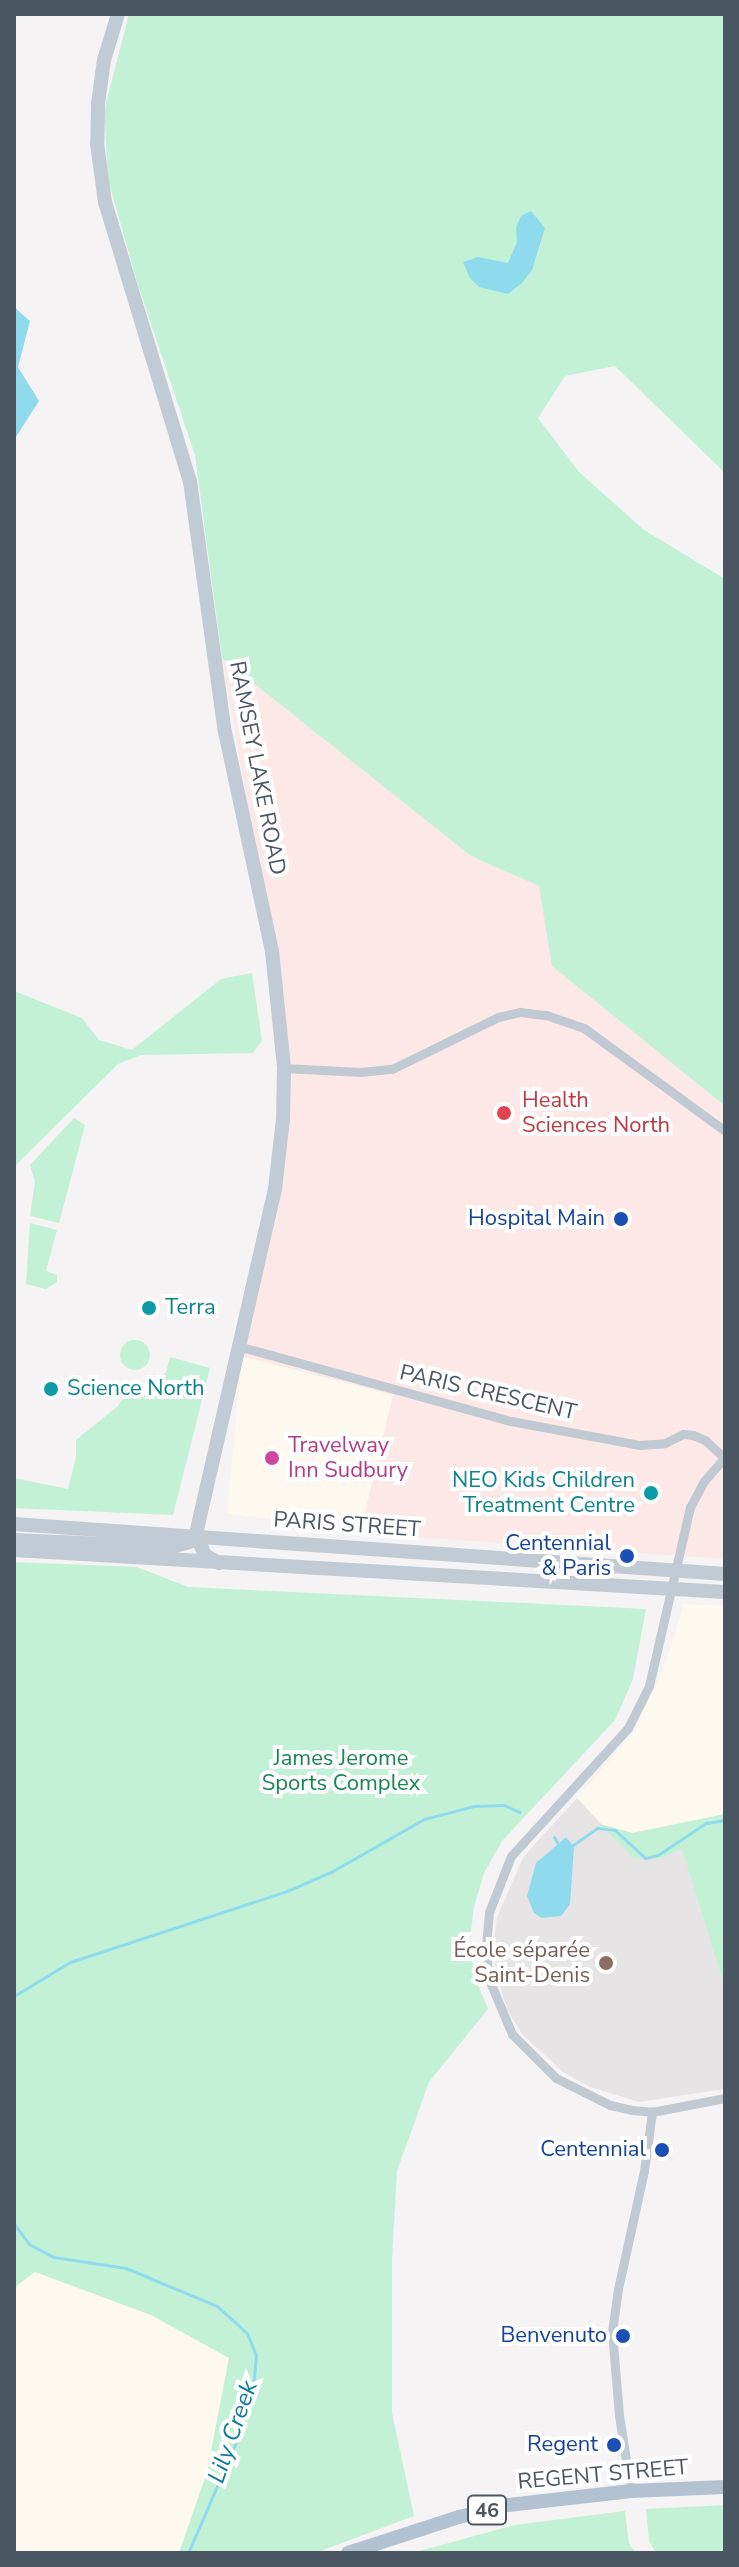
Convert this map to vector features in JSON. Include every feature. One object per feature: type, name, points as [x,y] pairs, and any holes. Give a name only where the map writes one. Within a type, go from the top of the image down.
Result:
[{"type":"main road","name":"RAMSEY LAKE ROAD","points":[[118,14],[104,60],[98,104],[97,143],[105,202],[190,481],[225,732],[272,951],[284,1068],[283,1119],[275,1189],[196,1535]]},
{"type":"main road","name":"PARIS STREET","points":[[14,1524],[725,1574]]},
{"type":"main road","points":[[14,1540],[172,1547],[189,1542],[196,1535],[205,1555],[219,1563]]},
{"type":"main road","name":"PARIS STREET","points":[[14,1550],[725,1592]]},
{"type":"main road","name":"REGENT STREET","points":[[348,2553],[459,2517],[508,2505],[631,2491],[725,2487]]},
{"type":"street","points":[[284,1068],[361,1072],[392,1069],[498,1017],[520,1012],[546,1015],[584,1028],[725,1131]]},
{"type":"street","name":"PARIS CRESCENT","points":[[238,1346],[511,1421],[639,1445],[665,1443],[683,1434],[693,1435],[705,1440],[724,1458],[704,1481],[690,1507],[673,1570],[649,1686],[628,1728],[511,1856],[489,1912],[486,1946],[488,1977],[498,2008],[512,2034],[556,2078],[610,2105],[652,2112]]},
{"type":"street","points":[[631,2491],[619,2415],[612,2332],[652,2112],[725,2098]]},
{"type":"shaded area","name":"Health Sciences North","points":[[222,658],[471,856],[539,886],[553,966],[725,1106],[725,1559],[360,1533],[393,1395],[242,1356],[281,1189],[274,950]]},
{"type":"shaded area","points":[[242,1356],[393,1395],[360,1533],[227,1513]]},
{"type":"shaded area","points":[[684,1604],[725,1606],[725,1814],[632,1833],[600,1824],[577,1798],[635,1731],[665,1664]]},
{"type":"shaded area","name":"École séparée Saint-Denis","points":[[577,1798],[633,1858],[658,1859],[682,1848],[725,1989],[725,2089],[639,2102],[590,2087],[563,2072],[522,2034],[508,2011],[497,1978],[493,1949],[497,1917],[524,1856]]},
{"type":"shaded area","points":[[35,2272],[151,2315],[229,2358],[207,2472],[179,2553],[14,2553],[14,2288]]},
{"type":"green space","points":[[129,14],[725,14],[725,473],[615,366],[565,376],[538,418],[579,472],[644,530],[725,579],[725,1106],[552,966],[539,886],[471,856],[222,658],[195,455],[137,282],[108,179],[104,111]]},
{"type":"green space","points":[[252,973],[262,1041],[253,1053],[141,1055],[118,1064],[14,1167],[14,991],[82,1018],[99,1040],[132,1050],[221,979]]},
{"type":"green space","points":[[74,1118],[85,1125],[59,1223],[30,1216],[35,1182],[30,1165]]},
{"type":"green space","points":[[30,1223],[57,1230],[46,1271],[57,1275],[57,1282],[46,1289],[26,1284]]},
{"type":"green space","points":[[135,1340],[146,1344],[150,1355],[146,1366],[135,1370],[124,1366],[120,1355],[124,1344]]},
{"type":"green space","points":[[170,1357],[210,1368],[173,1515],[14,1508],[14,1478],[68,1489],[76,1457],[76,1440],[118,1406],[128,1390],[146,1389],[158,1382],[166,1372]]},
{"type":"green space","name":"James Jerome Sports Complex","points":[[14,1562],[137,1567],[188,1587],[646,1609],[633,1679],[615,1720],[502,1841],[484,1873],[474,1907],[469,1947],[476,1980],[488,2009],[429,2082],[397,2171],[392,2259],[392,2413],[414,2516],[315,2553],[179,2553],[207,2472],[229,2358],[151,2315],[35,2272],[14,2288]]},
{"type":"green space","points":[[725,1814],[725,1989],[682,1849],[658,1859],[633,1858],[600,1824],[632,1833]]},
{"type":"green space","points":[[725,2505],[725,2553],[656,2553],[649,2541],[646,2509]]},
{"type":"green space","points":[[625,2511],[629,2544],[636,2553],[412,2553],[515,2525]]},
{"type":"water","points":[[531,211],[545,228],[532,270],[508,294],[479,287],[470,278],[463,262],[478,257],[508,263],[517,242],[516,227],[521,216]]},
{"type":"water","points":[[14,307],[30,321],[18,367],[39,401],[14,440]]},
{"type":"water","points":[[566,1837],[574,1847],[570,1904],[561,1916],[542,1918],[534,1913],[527,1896],[536,1863]]},
{"type":"waterway","points":[[14,1996],[70,1962],[287,1891],[331,1872],[424,1819],[474,1806],[504,1805],[519,1812]]},
{"type":"waterway","points":[[573,1845],[597,1828],[615,1830],[645,1858],[658,1855],[706,1823],[725,1820]]},
{"type":"waterway","points":[[554,1837],[557,1842]]},
{"type":"waterway","name":"Lily Creek","points":[[14,2224],[29,2244],[53,2257],[126,2268],[217,2306],[247,2333],[256,2355],[253,2390],[240,2433],[188,2553]]},
{"type":"place","name":"Health Sciences North","points":[[504,1113]]},
{"type":"place","name":"Hospital Main","points":[[621,1219]]},
{"type":"place","name":"Terra","points":[[149,1308]]},
{"type":"place","name":"Science North","points":[[51,1389]]},
{"type":"place","name":"Travelway Inn Sudbury","points":[[272,1458]]},
{"type":"place","name":"NEO Kids Children Treatment Centre","points":[[651,1493]]},
{"type":"place","name":"Centennial & Paris","points":[[627,1556]]},
{"type":"place","name":"École séparée Saint-Denis","points":[[606,1963]]},
{"type":"place","name":"Centennial","points":[[662,2150]]},
{"type":"place","name":"Benvenuto","points":[[623,2336]]},
{"type":"place","name":"Regent","points":[[614,2445]]}]
